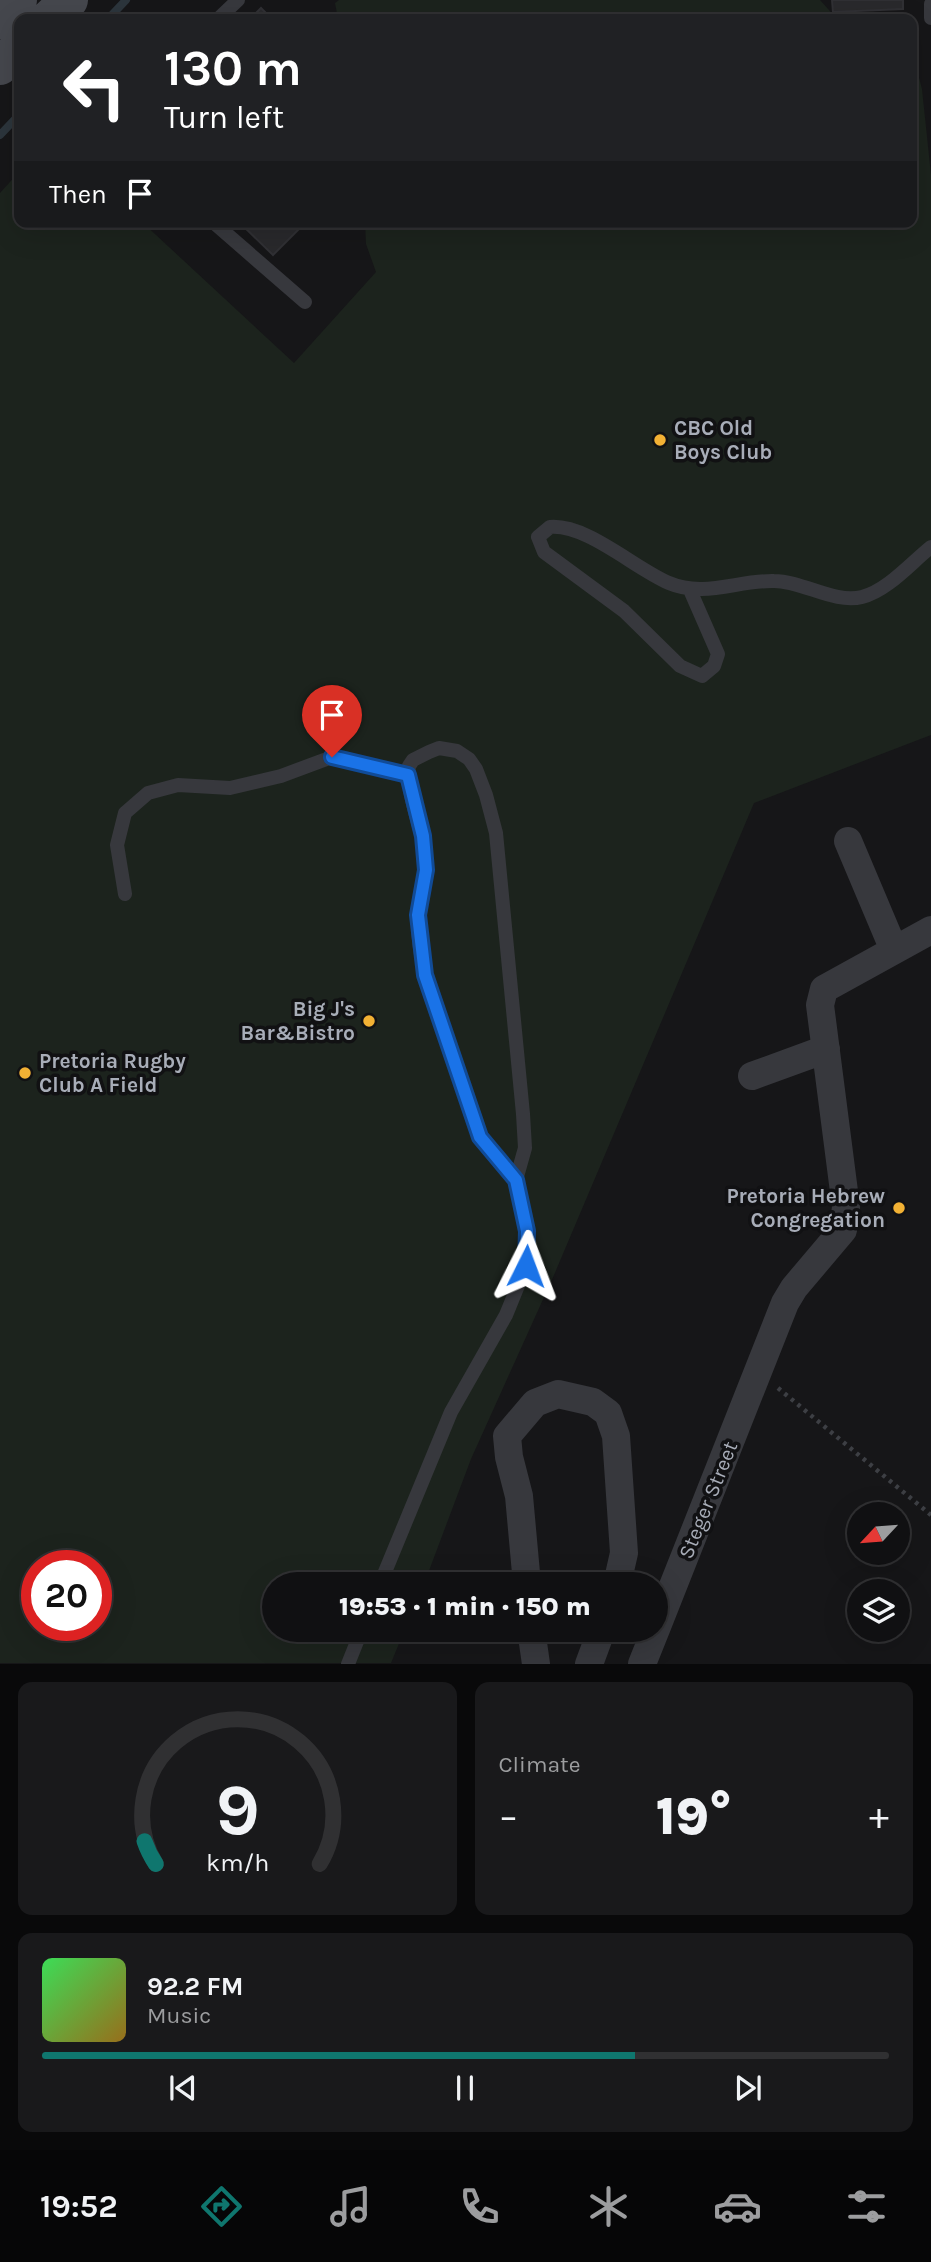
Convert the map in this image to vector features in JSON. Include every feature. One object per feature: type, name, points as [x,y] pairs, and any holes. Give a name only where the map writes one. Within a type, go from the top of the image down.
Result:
[{"type":"main road","points":[[0,20],[18,0]]},
{"type":"main road","points":[[54,14],[69,0]]},
{"type":"main road","points":[[0,66],[14,53]]},
{"type":"street","points":[[848,841],[894,950],[931,930]]},
{"type":"street","name":"Steger Street","points":[[668,1599],[794,1287],[844,1230],[846,1207],[820,1004],[824,989],[894,950]]},
{"type":"street","points":[[752,1076],[826,1049]]},
{"type":"street","points":[[526,1572],[519,1496],[509,1457],[507,1436],[535,1403],[558,1394],[593,1402],[608,1413],[616,1436],[624,1553],[620,1572]]},
{"type":"street","points":[[533,1642],[536,1664]]},
{"type":"street","points":[[589,1664],[597,1642]]},
{"type":"street","name":"Steger Street","points":[[642,1664],[651,1642]]},
{"type":"lane","points":[[223,14],[238,0]]},
{"type":"lane","points":[[931,4],[931,18]]},
{"type":"lane","points":[[220,228],[305,302]]},
{"type":"lane","points":[[690,590],[718,654],[714,666],[702,676],[680,666],[624,611],[544,552],[538,537],[550,527],[571,528],[668,582],[690,590],[773,581],[788,582],[845,598],[862,597],[878,590],[931,547]]},
{"type":"lane","points":[[385,1572],[451,1412],[506,1315],[526,1266],[527,1231],[516,1180],[480,1137],[425,975],[418,915],[425,859],[423,836],[408,775],[409,766],[421,755],[439,748],[449,749],[469,759],[486,795],[496,833],[525,1148],[516,1180]]},
{"type":"lane","points":[[125,894],[117,845],[125,813],[148,793],[178,785],[230,788],[281,776],[332,757],[408,775]]},
{"type":"lane","points":[[348,1664],[357,1642]]},
{"type":"path","points":[[760,1372],[931,1515]]},
{"type":"shaded area","points":[[339,0],[820,0],[833,14],[337,14],[335,3]]},
{"type":"shaded area","points":[[917,70],[922,89],[931,175],[931,735],[754,803],[554,1275],[471,1459],[429,1572],[262,1572],[262,1642],[400,1642],[391,1663],[0,1663],[0,193],[14,178],[14,228],[148,228],[294,363],[376,272],[366,244],[365,228],[917,228]]},
{"type":"building","points":[[832,0],[903,0],[903,9],[833,12]]},
{"type":"building","points":[[261,8],[267,14],[255,14]]},
{"type":"building","points":[[245,228],[300,228],[273,255]]},
{"type":"waterway","points":[[113,14],[126,0]]},
{"type":"waterway","points":[[0,135],[14,120]]},
{"type":"place","name":"CBC Old Boys Club","points":[[660,440]]},
{"type":"place","name":"Big J's Bar&Bistro","points":[[369,1021]]},
{"type":"place","name":"Pretoria Rugby Club A Field","points":[[25,1073]]},
{"type":"place","name":"Pretoria Hebrew Congregation","points":[[899,1208]]},
{"type":"route","points":[[332,757],[408,775],[411,796],[423,836],[426,870],[418,915],[420,952],[425,975],[480,1137],[516,1180],[527,1231],[526,1266]]}]
